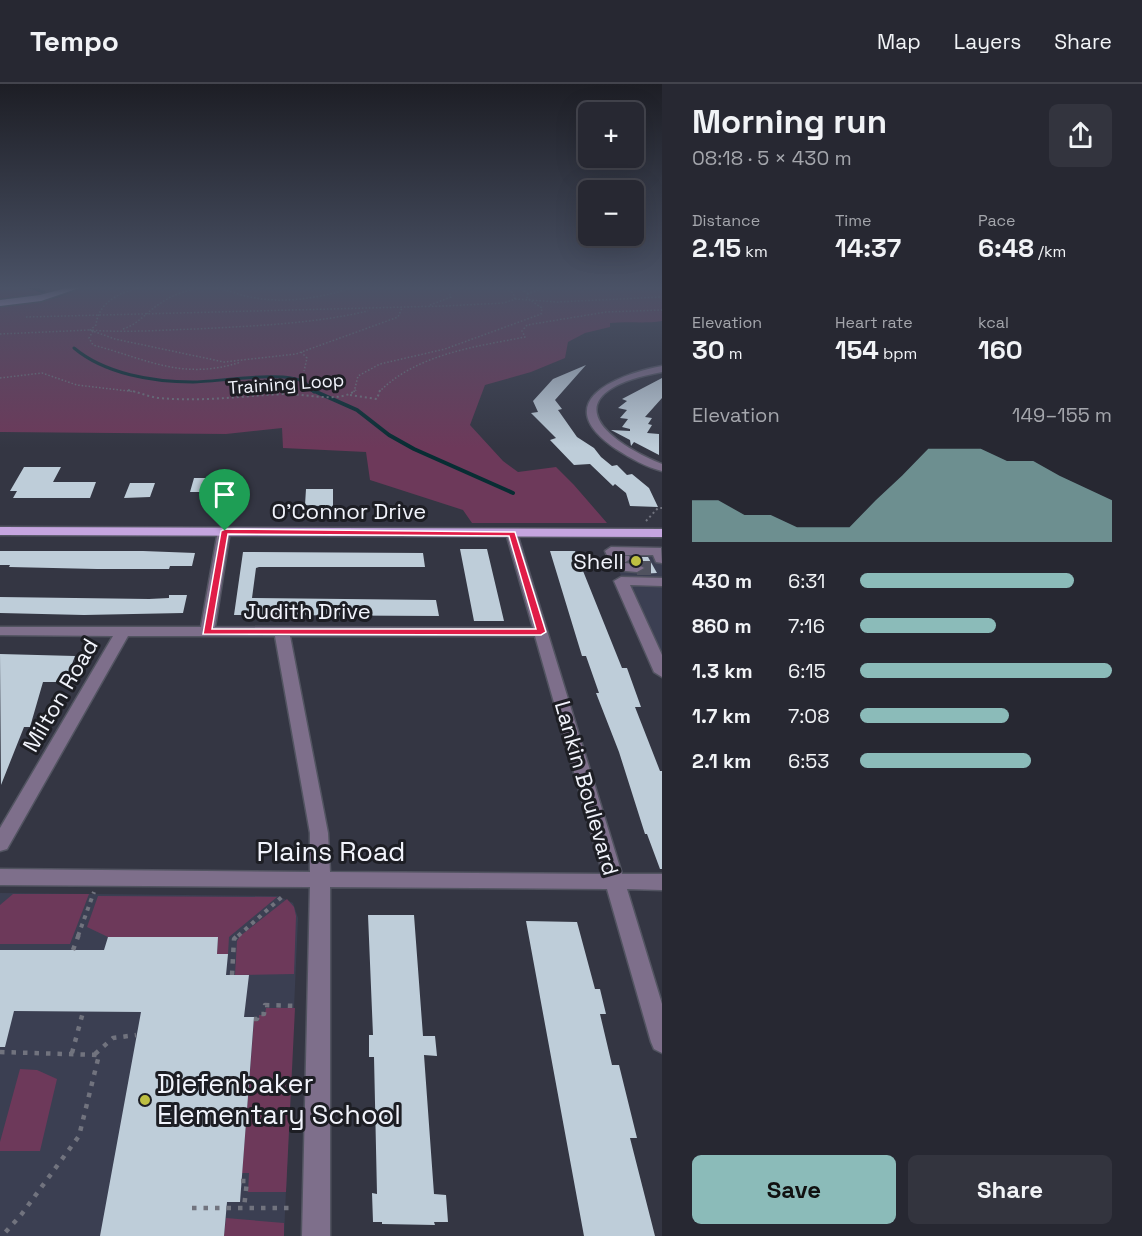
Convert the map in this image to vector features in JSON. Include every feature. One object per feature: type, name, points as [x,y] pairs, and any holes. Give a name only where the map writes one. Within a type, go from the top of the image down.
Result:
[{"type":"main road","name":"O'Connor Drive","points":[[0,531],[605,533],[640,529],[662,533]]},
{"type":"street","points":[[662,369],[617,381],[603,390],[593,402],[591,410],[593,422],[620,446],[662,468]]},
{"type":"street","points":[[640,529],[644,544],[657,561]]},
{"type":"street","points":[[207,632],[225,531]]},
{"type":"street","name":"Lankin Boulevard","points":[[513,533],[662,1042]]},
{"type":"street","points":[[605,533],[619,567],[634,563]]},
{"type":"street","points":[[613,555],[657,561]]},
{"type":"street","points":[[662,582],[621,581],[662,672]]},
{"type":"street","name":"Judith Drive","points":[[0,631],[541,632]]},
{"type":"street","name":"Milton Road","points":[[0,844],[123,632]]},
{"type":"street","points":[[282,632],[319,833],[321,878],[316,1236]]},
{"type":"street","name":"Plains Road","points":[[0,877],[662,882]]},
{"type":"path","points":[[91,341],[93,345],[159,364],[220,369],[243,361]]},
{"type":"path","points":[[124,341],[187,353],[214,362],[283,357],[332,341]]},
{"type":"path","name":"Training Loop","points":[[0,378],[42,372],[77,385],[134,391],[155,398],[203,401],[286,394],[322,397],[350,395],[356,390],[358,376],[376,365],[400,357],[429,354],[465,341]]},
{"type":"path","points":[[350,395],[377,399],[378,391],[409,368],[464,349],[510,341]]},
{"type":"path","points":[[301,352],[307,358],[304,371]]},
{"type":"path","points":[[640,529],[658,508],[662,508]]},
{"type":"path","points":[[73,950],[94,892]]},
{"type":"path","points":[[232,975],[234,939],[282,898]]},
{"type":"path","points":[[254,1019],[257,1019],[258,1014],[264,1014],[265,1005],[297,1006]]},
{"type":"path","points":[[72,1053],[82,1012]]},
{"type":"path","points":[[95,1054],[113,1038],[136,1035]]},
{"type":"path","points":[[0,1052],[99,1055],[79,1136],[28,1206],[2,1236]]},
{"type":"path","points":[[241,1181],[247,1181],[244,1208]]},
{"type":"path","points":[[192,1208],[290,1208]]},
{"type":"shaded area","points":[[0,341],[570,341],[568,342],[565,358],[531,372],[485,385],[470,425],[503,461],[518,472],[556,467],[607,523],[472,523],[463,510],[370,480],[366,452],[283,448],[282,428],[226,434],[0,432]]},
{"type":"shaded area","points":[[608,547],[662,548],[662,665]]},
{"type":"shaded area","name":"Diefenbaker Elementary School","points":[[0,893],[278,896],[293,903],[298,918],[284,1236],[0,1236]]},
{"type":"shaded area","points":[[13,894],[89,894],[70,944],[0,944],[0,905]]},
{"type":"shaded area","points":[[98,896],[277,897],[229,937],[228,954],[217,954],[218,937],[108,937],[87,927]]},
{"type":"shaded area","points":[[287,899],[294,907],[296,916],[294,974],[235,975],[237,941],[240,936]]},
{"type":"shaded area","points":[[266,1008],[295,1008],[286,1192],[248,1192],[249,1173],[242,1173],[254,1021],[259,1021],[259,1015],[265,1015]]},
{"type":"shaded area","points":[[20,1069],[37,1070],[57,1079],[40,1151],[0,1151],[0,1142]]},
{"type":"shaded area","points":[[226,1218],[284,1223],[284,1236],[224,1236]]},
{"type":"building","points":[[586,365],[555,400],[562,409],[558,410],[577,437],[594,448],[612,466],[617,465],[627,475],[632,474],[649,488],[658,507],[630,506],[626,493],[615,484],[613,486],[590,464],[574,465],[550,440],[556,438],[531,413],[538,412],[533,401],[553,379]]},
{"type":"building","points":[[662,378],[662,398],[645,417],[652,418],[648,424],[652,425],[647,433],[659,434],[659,455],[634,442],[631,446],[630,440],[611,430],[630,431],[622,427],[628,419],[620,418],[627,410],[618,408],[627,401],[622,399]]},
{"type":"building","points":[[24,467],[61,467],[53,482],[96,482],[90,498],[13,498],[17,491],[10,491]]},
{"type":"building","points":[[194,478],[210,478],[207,492],[190,492]]},
{"type":"building","points":[[130,483],[155,483],[150,497],[124,498]]},
{"type":"building","points":[[217,485],[242,485],[240,500],[214,500]]},
{"type":"building","points":[[306,489],[333,489],[333,512],[319,512],[319,506],[305,505]]},
{"type":"building","points":[[460,549],[487,549],[504,621],[474,621]]},
{"type":"building","points":[[0,551],[195,553],[192,566],[170,566],[169,569],[97,569],[9,567],[10,565],[0,565]]},
{"type":"building","points":[[550,551],[575,551],[622,668],[627,668],[641,707],[635,707],[660,771],[662,771],[662,869],[645,834],[619,752],[596,693],[599,693],[586,656],[582,656]]},
{"type":"building","points":[[243,552],[423,553],[425,567],[259,567],[256,568],[252,598],[436,600],[439,616],[234,615]]},
{"type":"building","points":[[632,557],[648,557],[657,573],[640,574],[646,567],[633,561]]},
{"type":"building","points":[[169,595],[187,595],[183,613],[84,615],[0,613],[0,597],[149,599],[169,598]]},
{"type":"building","points":[[0,654],[75,656],[72,664],[75,664],[68,682],[43,682],[30,727],[24,727],[1,785]]},
{"type":"building","points":[[368,915],[414,915],[423,1036],[435,1036],[437,1056],[424,1055],[434,1194],[446,1195],[448,1222],[434,1222],[435,1225],[373,1222],[372,1193],[377,1194],[374,1057],[369,1057],[369,1035],[373,1035]]},
{"type":"building","points":[[526,921],[577,922],[595,989],[600,989],[606,1014],[600,1014],[612,1065],[619,1065],[637,1138],[630,1138],[655,1236],[584,1236]]},
{"type":"building","points":[[108,937],[218,937],[217,954],[228,954],[226,975],[249,975],[244,1017],[254,1017],[240,1202],[227,1202],[224,1236],[100,1236],[141,1012],[14,1011],[5,1047],[0,1047],[0,950],[104,950]]},
{"type":"waterway","points":[[74,348],[100,364],[146,378],[193,382],[282,377],[304,382],[312,390]]},
{"type":"waterway","points":[[312,390],[357,410],[389,435],[414,449],[513,493]]},
{"type":"tunnel","points":[[637,568],[654,568]]},
{"type":"place","name":"Shell","points":[[636,561]]},
{"type":"place","name":"Diefenbaker Elementary School","points":[[145,1100]]},
{"type":"route","points":[[225,531],[513,533],[541,632],[207,632],[225,531]]}]
